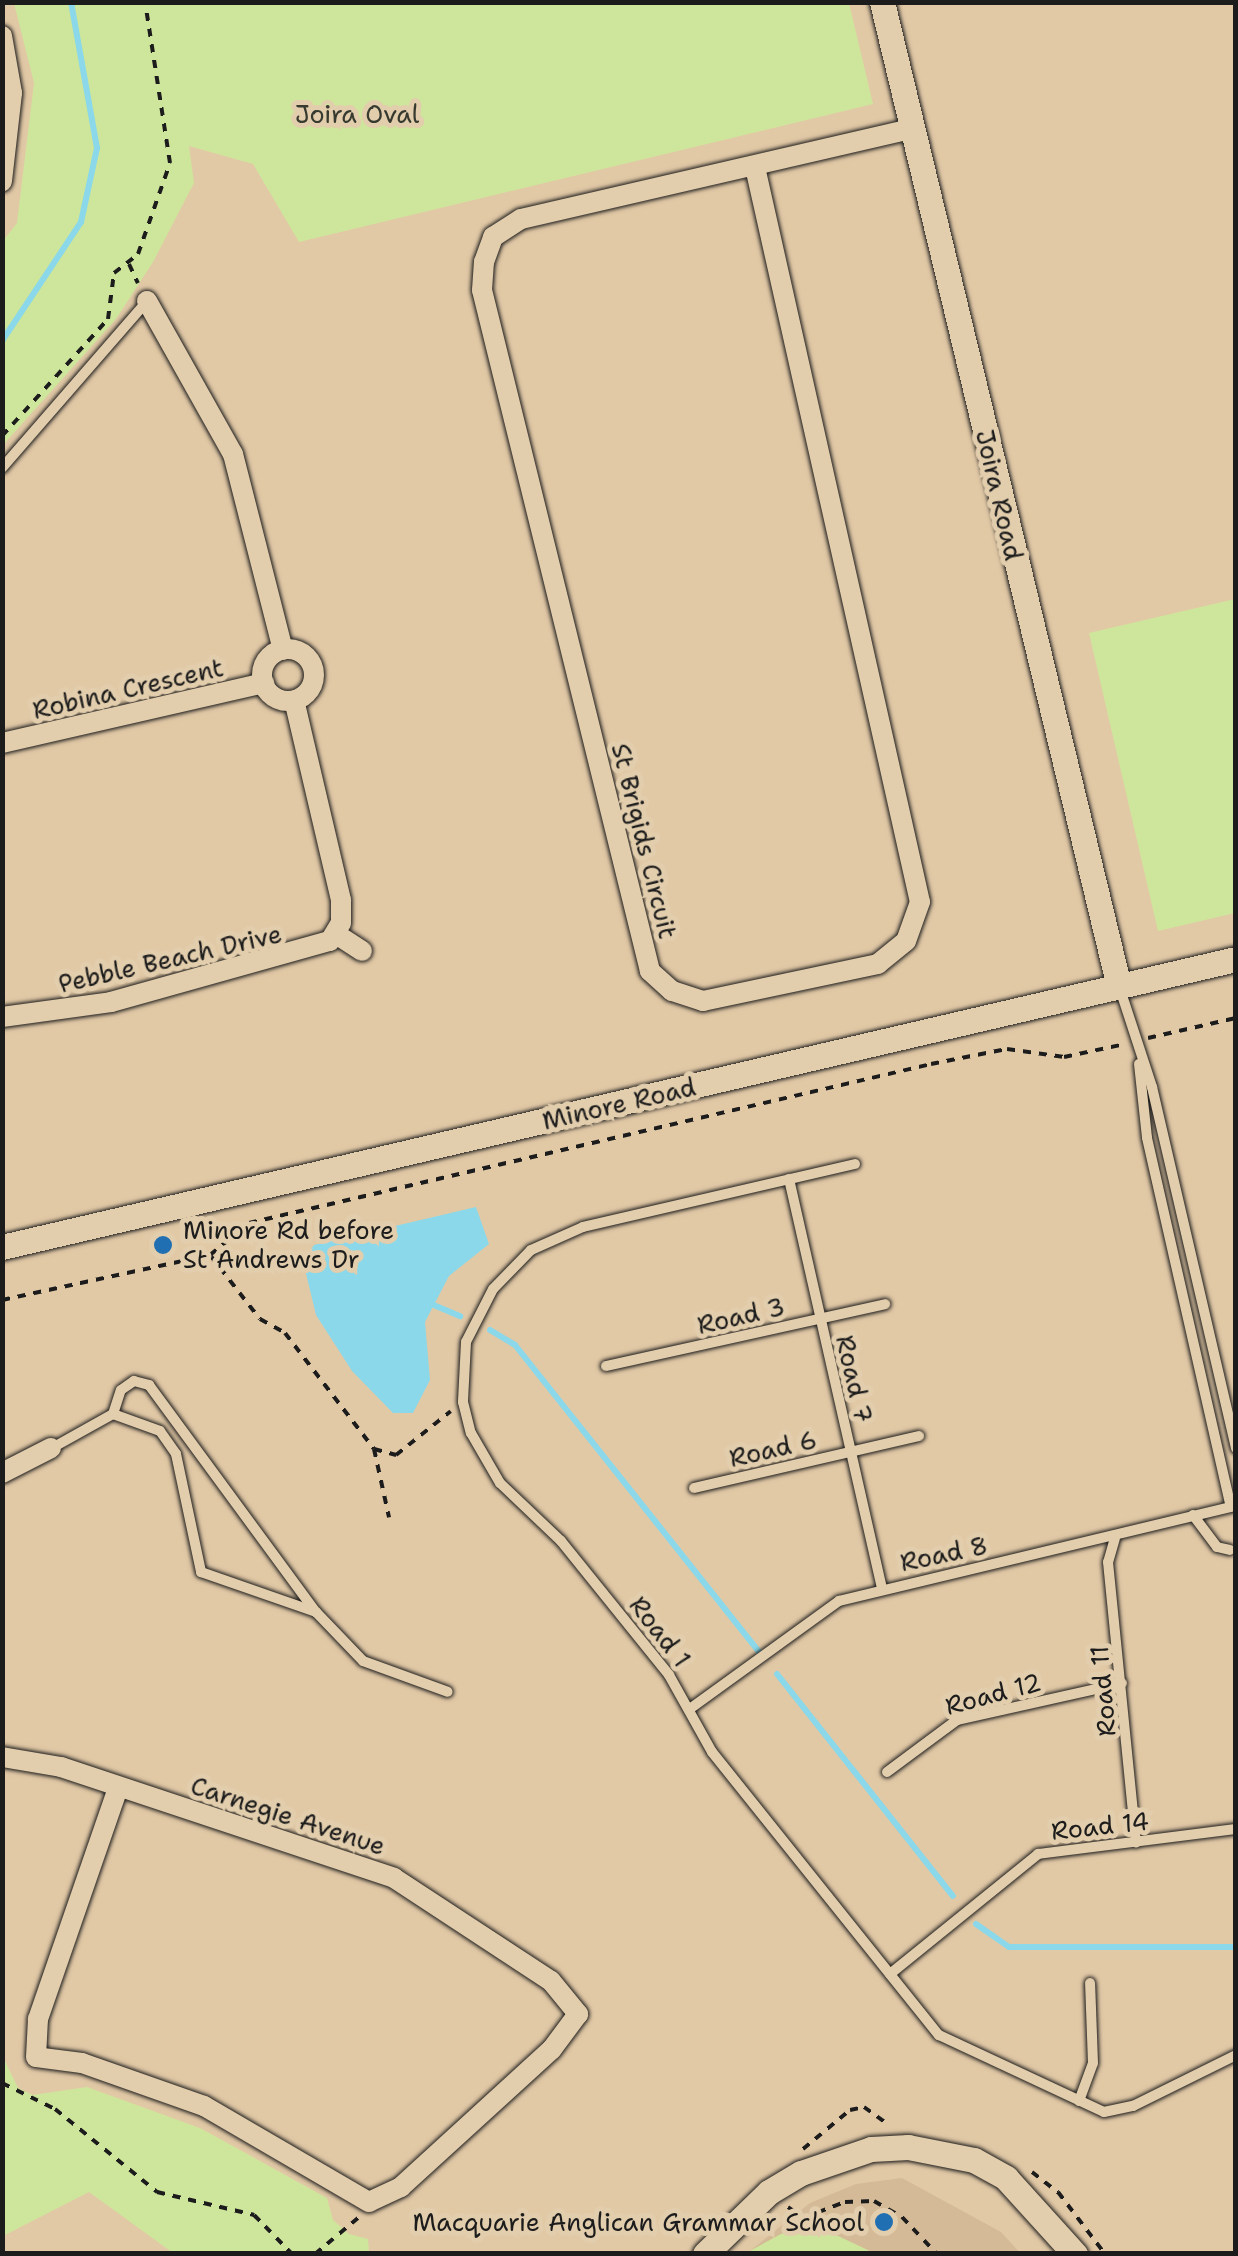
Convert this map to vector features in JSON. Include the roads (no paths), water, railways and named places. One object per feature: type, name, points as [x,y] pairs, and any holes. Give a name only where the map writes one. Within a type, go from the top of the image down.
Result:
[{"type":"street","name":"Joira Road","points":[[882,2],[1119,987]]},
{"type":"street","points":[[2,36],[12,93],[2,181]]},
{"type":"street","name":"St Brigids Circuit","points":[[754,167],[920,902],[906,941],[878,964],[703,1001],[672,990],[650,971],[482,290],[493,237],[521,218],[912,128]]},
{"type":"street","points":[[147,301],[234,454],[283,650]]},
{"type":"street","points":[[283,650],[299,652],[314,670],[308,692],[294,700],[272,695],[264,683],[266,662],[283,650]]},
{"type":"street","name":"Robina Crescent","points":[[2,744],[264,683]]},
{"type":"street","points":[[294,700],[342,900],[336,934],[362,951]]},
{"type":"street","name":"Pebble Beach Drive","points":[[5,1020],[111,1002],[309,952],[336,934]]},
{"type":"street","name":"Minore Road","points":[[2,1247],[1236,959]]},
{"type":"street","points":[[2,1473],[51,1448]]},
{"type":"street","name":"Carnegie Avenue","points":[[2,1757],[61,1767],[394,1878],[551,1981],[578,2014],[552,2048],[401,2187],[368,2202],[204,2106],[82,2063],[36,2057],[38,2018],[118,1788]]},
{"type":"street","points":[[705,2254],[768,2192],[836,2158],[871,2149],[943,2152],[1006,2178],[1075,2254]]},
{"type":"lane","points":[[2,468],[147,301]]},
{"type":"lane","points":[[1119,987],[1164,1135],[1236,1448]]},
{"type":"lane","points":[[1140,1061],[1147,1138],[1234,1507]]},
{"type":"lane","points":[[1147,1138],[1164,1135]]},
{"type":"lane","name":"Road 1","points":[[855,1164],[583,1226],[531,1250],[510,1267],[477,1315],[466,1342],[463,1402],[483,1459],[500,1482],[561,1541],[691,1708],[712,1752],[950,2045],[1104,2112],[1124,2110],[1236,2055]]},
{"type":"lane","name":"Road 7","points":[[790,1180],[882,1588]]},
{"type":"lane","name":"Road 3","points":[[606,1366],[885,1304]]},
{"type":"lane","points":[[51,1448],[113,1414],[120,1390],[134,1381],[149,1385],[316,1612],[363,1662],[448,1692]]},
{"type":"lane","points":[[113,1414],[160,1431],[176,1454],[202,1572],[316,1612]]},
{"type":"lane","name":"Road 6","points":[[694,1488],[919,1436]]},
{"type":"lane","name":"Road 8","points":[[691,1708],[822,1610],[882,1588],[1115,1538],[1140,1525],[1234,1507]]},
{"type":"lane","points":[[1192,1515],[1217,1546],[1230,1550]]},
{"type":"lane","name":"Road 11","points":[[1115,1538],[1108,1562],[1136,1843]]},
{"type":"lane","name":"Road 12","points":[[887,1772],[956,1720],[1122,1683]]},
{"type":"lane","name":"Road 14","points":[[890,1974],[1032,1856],[1236,1829]]},
{"type":"lane","points":[[1079,2101],[1093,2063],[1090,1983]]},
{"type":"water","points":[[476,1207],[489,1244],[449,1276],[425,1322],[430,1380],[413,1413],[393,1413],[352,1371],[316,1315],[303,1261],[314,1245]]},
{"type":"waterway","points":[[2,341],[81,222],[97,148],[71,2]]},
{"type":"waterway","points":[[429,1303],[460,1316]]},
{"type":"waterway","points":[[490,1330],[515,1345],[760,1653]]},
{"type":"waterway","points":[[777,1674],[953,1896]]},
{"type":"waterway","points":[[976,1924],[1009,1947],[1236,1947]]},
{"type":"place","name":"Minore Rd before St Andrews Dr","points":[[163,1245]]},
{"type":"place","name":"Macquarie Anglican Grammar School","points":[[884,2222]]},
{"type":"park label","name":"Joira Oval","points":[[357,114]]}]
